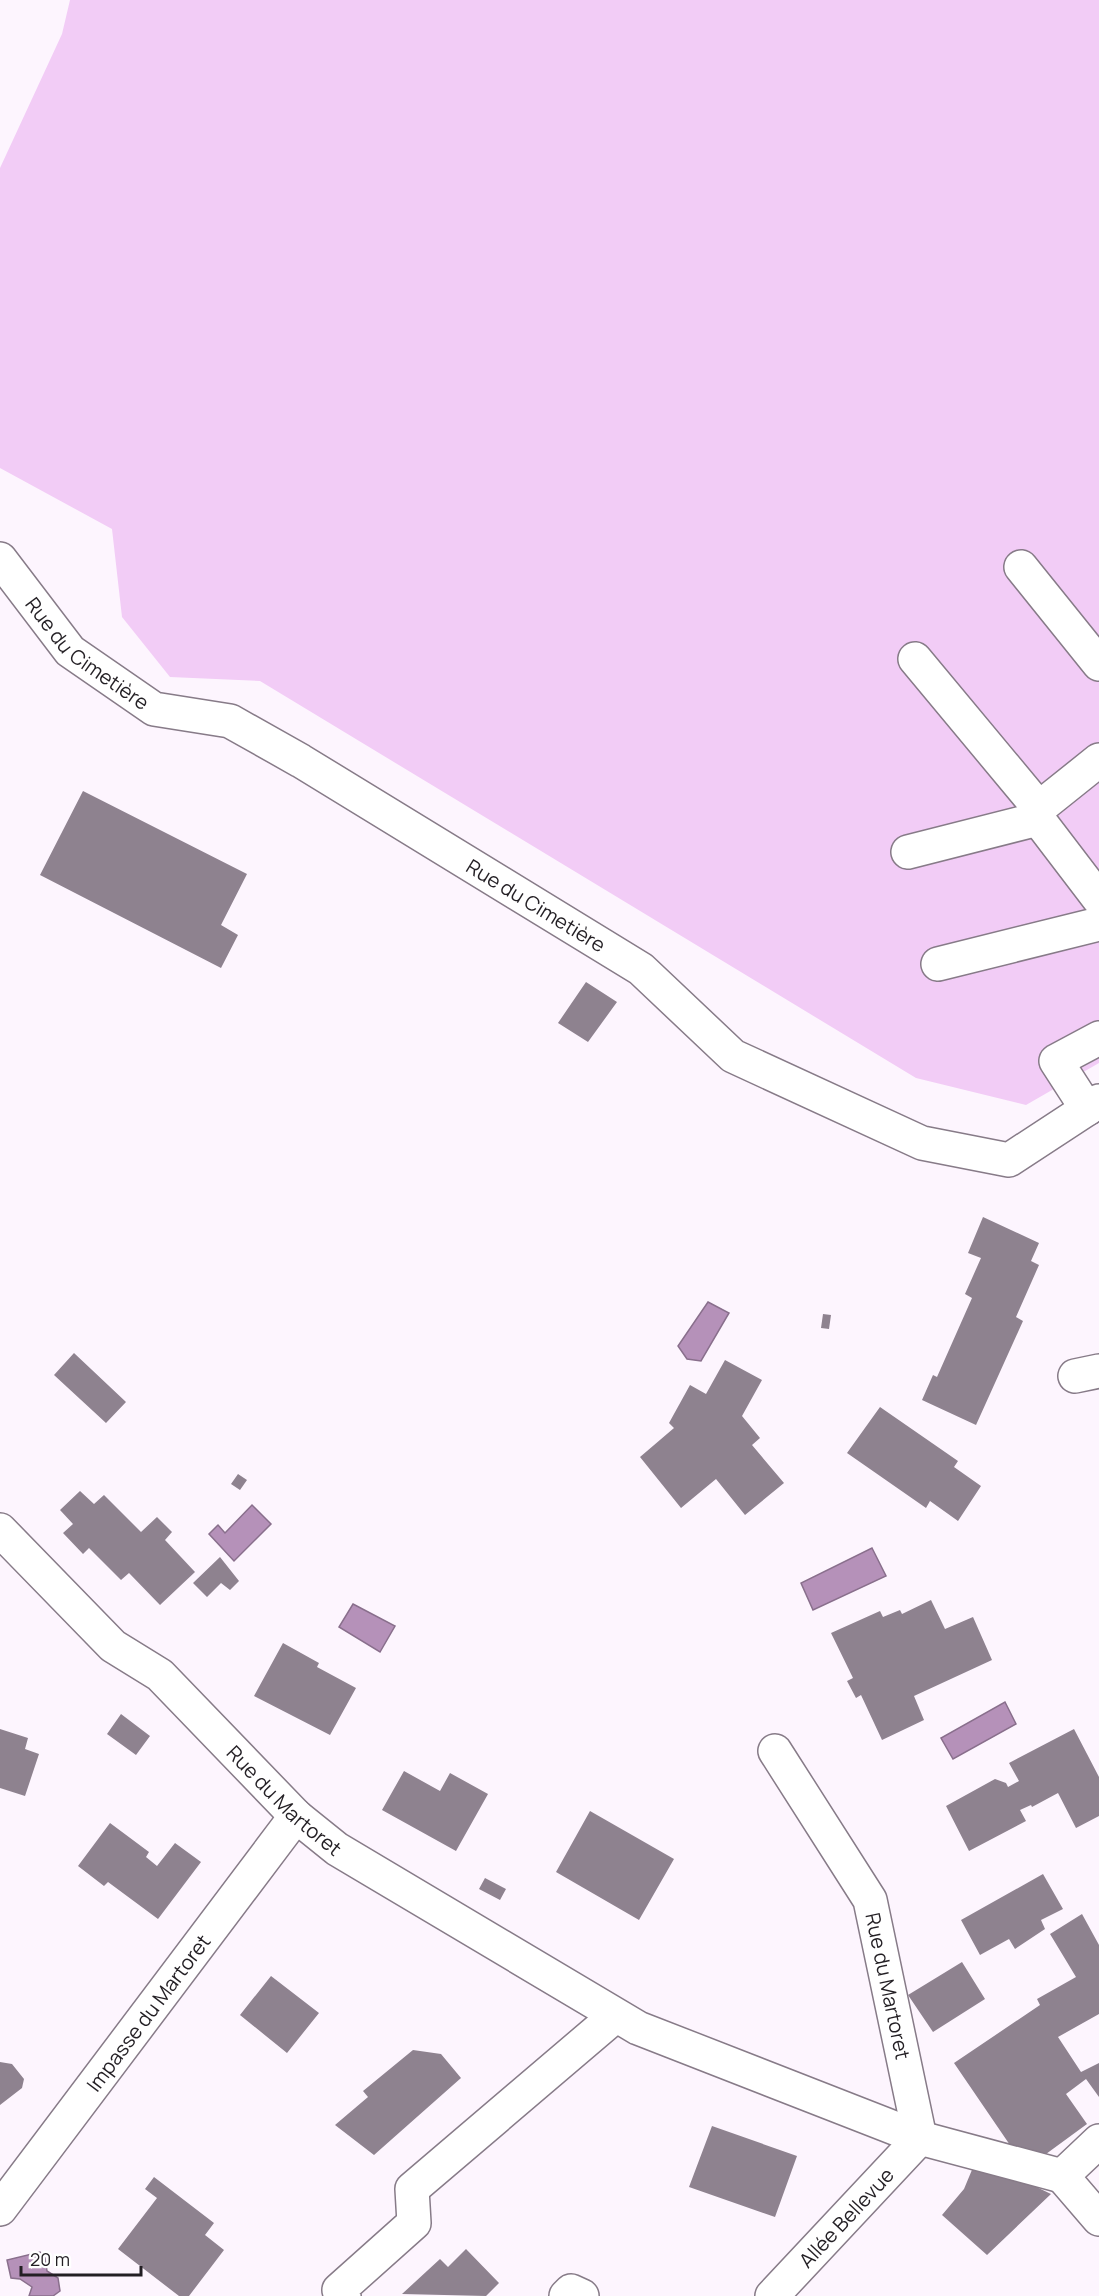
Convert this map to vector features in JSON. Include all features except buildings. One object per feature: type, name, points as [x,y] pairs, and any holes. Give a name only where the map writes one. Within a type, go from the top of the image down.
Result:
[{"type":"street","name":"Rue du Cimetière","points":[[0,559],[70,651],[154,709],[230,720],[301,761],[641,969],[733,1056],[922,1143],[1009,1160],[1093,1105]]},
{"type":"street","points":[[1021,567],[1099,663]]},
{"type":"street","points":[[915,659],[1038,814],[1099,899]]},
{"type":"street","points":[[908,852],[1038,814],[1099,760]]},
{"type":"street","points":[[938,963],[1099,924]]},
{"type":"street","points":[[1093,1105],[1056,1061],[1099,1038]]},
{"type":"street","name":"Rue du Martoret","points":[[0,1530],[113,1646],[160,1675],[296,1816],[337,1850],[638,2028],[920,2138],[1062,2176]]},
{"type":"street","name":"Rue du Martoret","points":[[775,1751],[870,1900],[920,2138]]},
{"type":"street","name":"Impasse du Martoret","points":[[0,2209],[296,1816]]},
{"type":"street","points":[[344,2296],[339,2290],[414,2223],[412,2189],[615,2016]]},
{"type":"street","name":"Allée Bellevue","points":[[772,2296],[920,2138]]},
{"type":"street","points":[[1099,2141],[1062,2176],[1099,2219]]},
{"type":"street","points":[[566,2296],[571,2291],[582,2296]]},
{"type":"shaded area","points":[[70,0],[1099,0],[1099,1063],[1026,1105],[916,1078],[260,681],[170,677],[122,617],[112,529],[0,468],[0,168],[62,34]]},
{"type":"shaded area","points":[[708,1302],[729,1313],[701,1361],[687,1359],[678,1346]]},
{"type":"shaded area","points":[[252,1505],[271,1524],[234,1561],[209,1534],[218,1525],[225,1533]]},
{"type":"shaded area","points":[[872,1548],[886,1576],[813,1610],[801,1583]]},
{"type":"shaded area","points":[[353,1604],[395,1626],[380,1652],[339,1627]]},
{"type":"shaded area","points":[[1005,1702],[1016,1724],[953,1759],[941,1738]]},
{"type":"shaded area","points":[[40,2252],[45,2258],[47,2271],[58,2278],[60,2291],[53,2296],[29,2296],[32,2287],[20,2279],[11,2278],[7,2260]]}]
